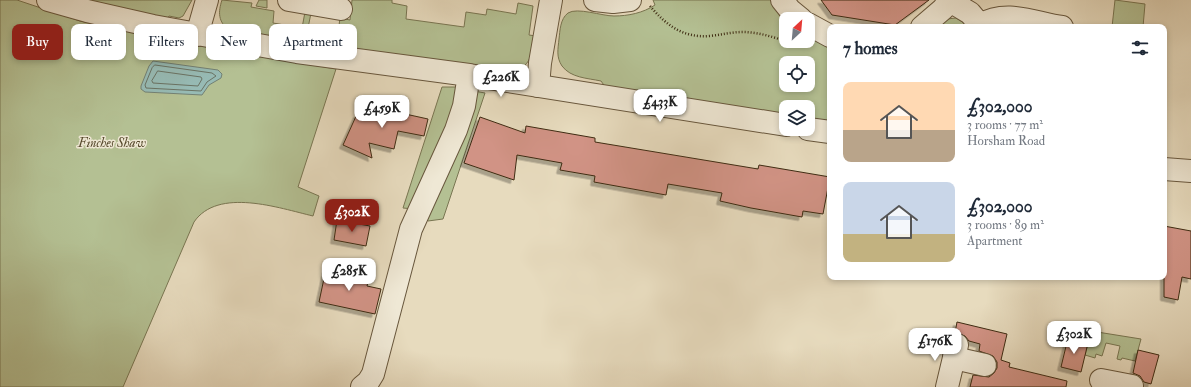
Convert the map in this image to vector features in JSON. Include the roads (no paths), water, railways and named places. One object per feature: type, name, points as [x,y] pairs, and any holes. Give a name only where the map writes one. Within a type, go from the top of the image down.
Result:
[{"type":"street","points":[[48,0],[87,11],[147,24]]},
{"type":"street","points":[[198,32],[207,0]]},
{"type":"street","points":[[289,0],[341,9]]},
{"type":"street","points":[[538,86],[540,63],[551,0]]},
{"type":"street","points":[[595,0],[639,2]]},
{"type":"street","points":[[782,0],[792,12]]},
{"type":"street","points":[[925,24],[950,0],[970,14],[979,24]]},
{"type":"street","points":[[984,24],[995,18],[1011,17],[1047,24]]},
{"type":"street","points":[[815,28],[827,34]]},
{"type":"street","points":[[198,35],[297,52],[469,75],[779,124]]},
{"type":"street","points":[[362,387],[368,382],[373,374],[409,234],[414,219],[456,130],[464,106],[469,75]]},
{"type":"street","points":[[815,130],[827,132]]},
{"type":"street","points":[[1167,169],[1191,171]]},
{"type":"street","points":[[947,387],[955,352],[985,365]]},
{"type":"street","points":[[1101,380],[1132,386]]},
{"type":"water","points":[[153,61],[218,70],[222,74],[221,78],[209,85],[202,95],[145,92],[141,89],[141,86],[149,66]]},
{"type":"park label","name":"Finches Shaw","points":[[112,143]]}]
